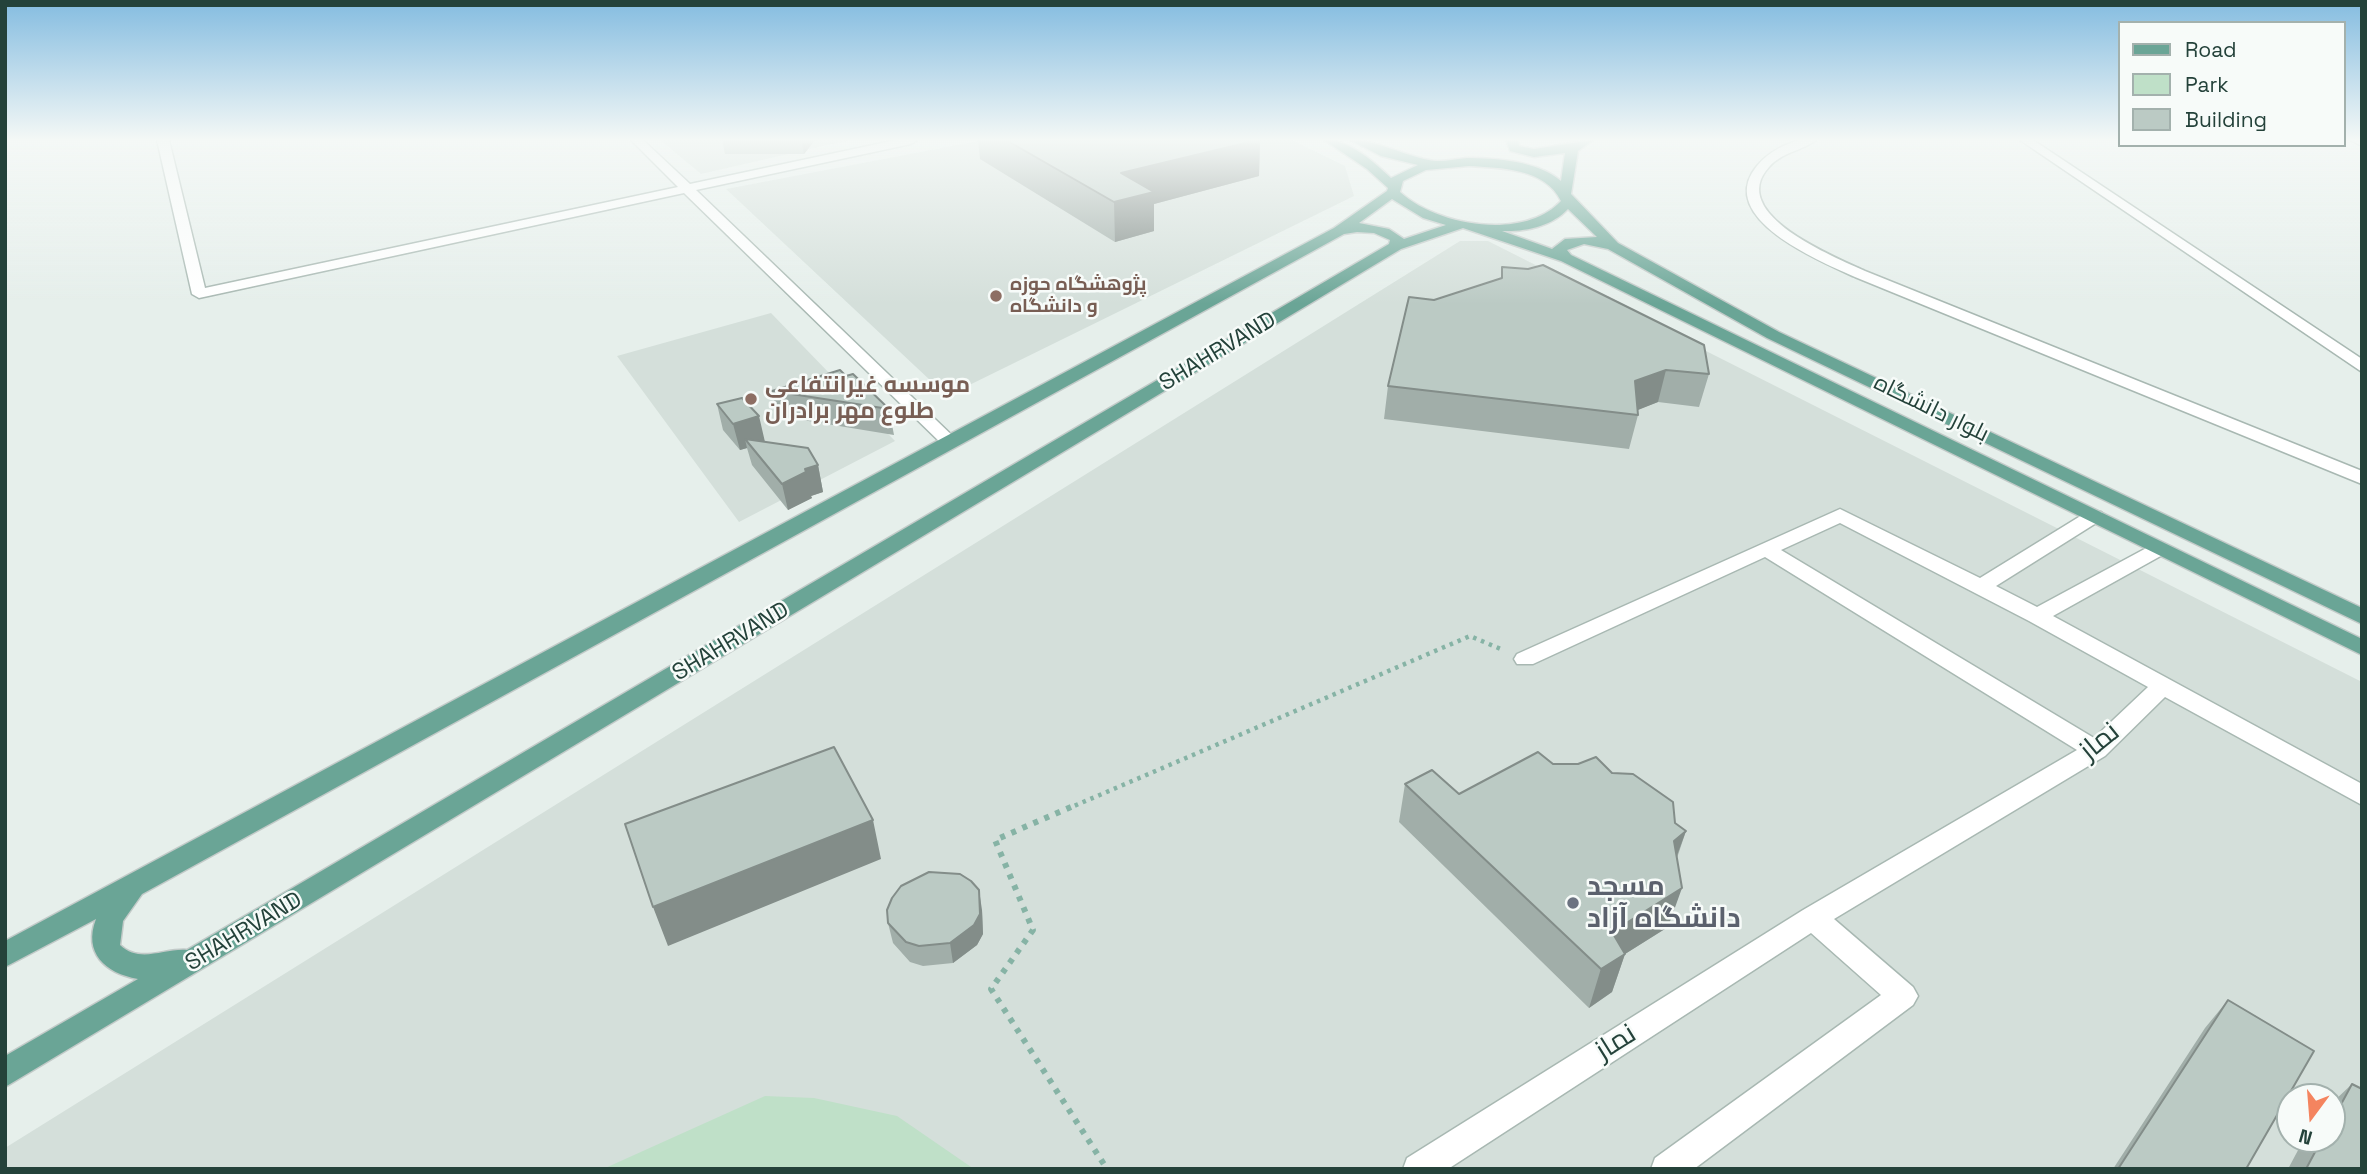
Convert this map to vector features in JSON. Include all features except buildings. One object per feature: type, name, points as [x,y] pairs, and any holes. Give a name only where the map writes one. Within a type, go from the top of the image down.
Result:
[{"type":"main road","name":"SHAHRVAND","points":[[5,955],[1339,231],[1387,195]]},
{"type":"main road","points":[[1397,195],[1407,207],[1420,214],[1468,225],[1509,226],[1540,222],[1555,216],[1564,209],[1567,197]]},
{"type":"main road","name":"بلوار دانشگاه","points":[[1565,195],[1612,246],[1773,335],[2362,617]]},
{"type":"main road","name":"SHAHRVAND","points":[[5,1073],[1396,246],[1468,225]]},
{"type":"main road","name":"بلوار دانشگاه","points":[[1468,225],[1566,258],[2362,648]]},
{"type":"main road","points":[[1339,231],[1371,228],[1388,232],[1396,239],[1396,246]]},
{"type":"main road","points":[[1566,258],[1559,249],[1569,241],[1596,241],[1612,246]]},
{"type":"main road","points":[[141,881],[120,901],[106,922],[103,941],[111,956],[129,965],[155,967],[186,961],[217,948]]},
{"type":"street","points":[[176,195],[199,294],[668,195]]},
{"type":"street","points":[[696,195],[950,442]]},
{"type":"street","points":[[1754,195],[1781,233],[1860,274],[2362,478]]},
{"type":"street","points":[[2107,195],[2362,368]]},
{"type":"street","points":[[1525,659],[1840,515],[2037,616],[2362,796]]},
{"type":"street","points":[[1980,587],[2094,516]]},
{"type":"street","points":[[1764,548],[2096,750]]},
{"type":"street","points":[[2037,616],[2159,549]]},
{"type":"street","name":"نماز","points":[[1419,1169],[1813,918],[2096,750],[2163,686]]},
{"type":"street","points":[[1667,1169],[1903,996],[1813,918]]},
{"type":"path","points":[[1107,1169],[991,989],[1033,930],[995,840],[1469,636],[1525,659]]},
{"type":"shaded area","name":"پژوهشگاه حوزه و دانشگاه","points":[[732,195],[1354,195],[1354,196],[947,396]]},
{"type":"shaded area","points":[[1460,241],[1488,241],[2362,682],[2362,1169],[5,1169],[5,1148]]},
{"type":"shaded area","name":"موسسه غیرانتفاعی طلوع مهر برادران","points":[[771,313],[895,441],[739,522],[617,356]]},
{"type":"green space","points":[[765,1096],[814,1098],[897,1116],[974,1169],[603,1169]]},
{"type":"place","name":"پژوهشگاه حوزه و دانشگاه","points":[[996,296]]},
{"type":"place","name":"موسسه غیرانتفاعی طلوع مهر برادران","points":[[751,399]]},
{"type":"place","name":"مسجد دانشگاه آزاد","points":[[1573,903]]}]
